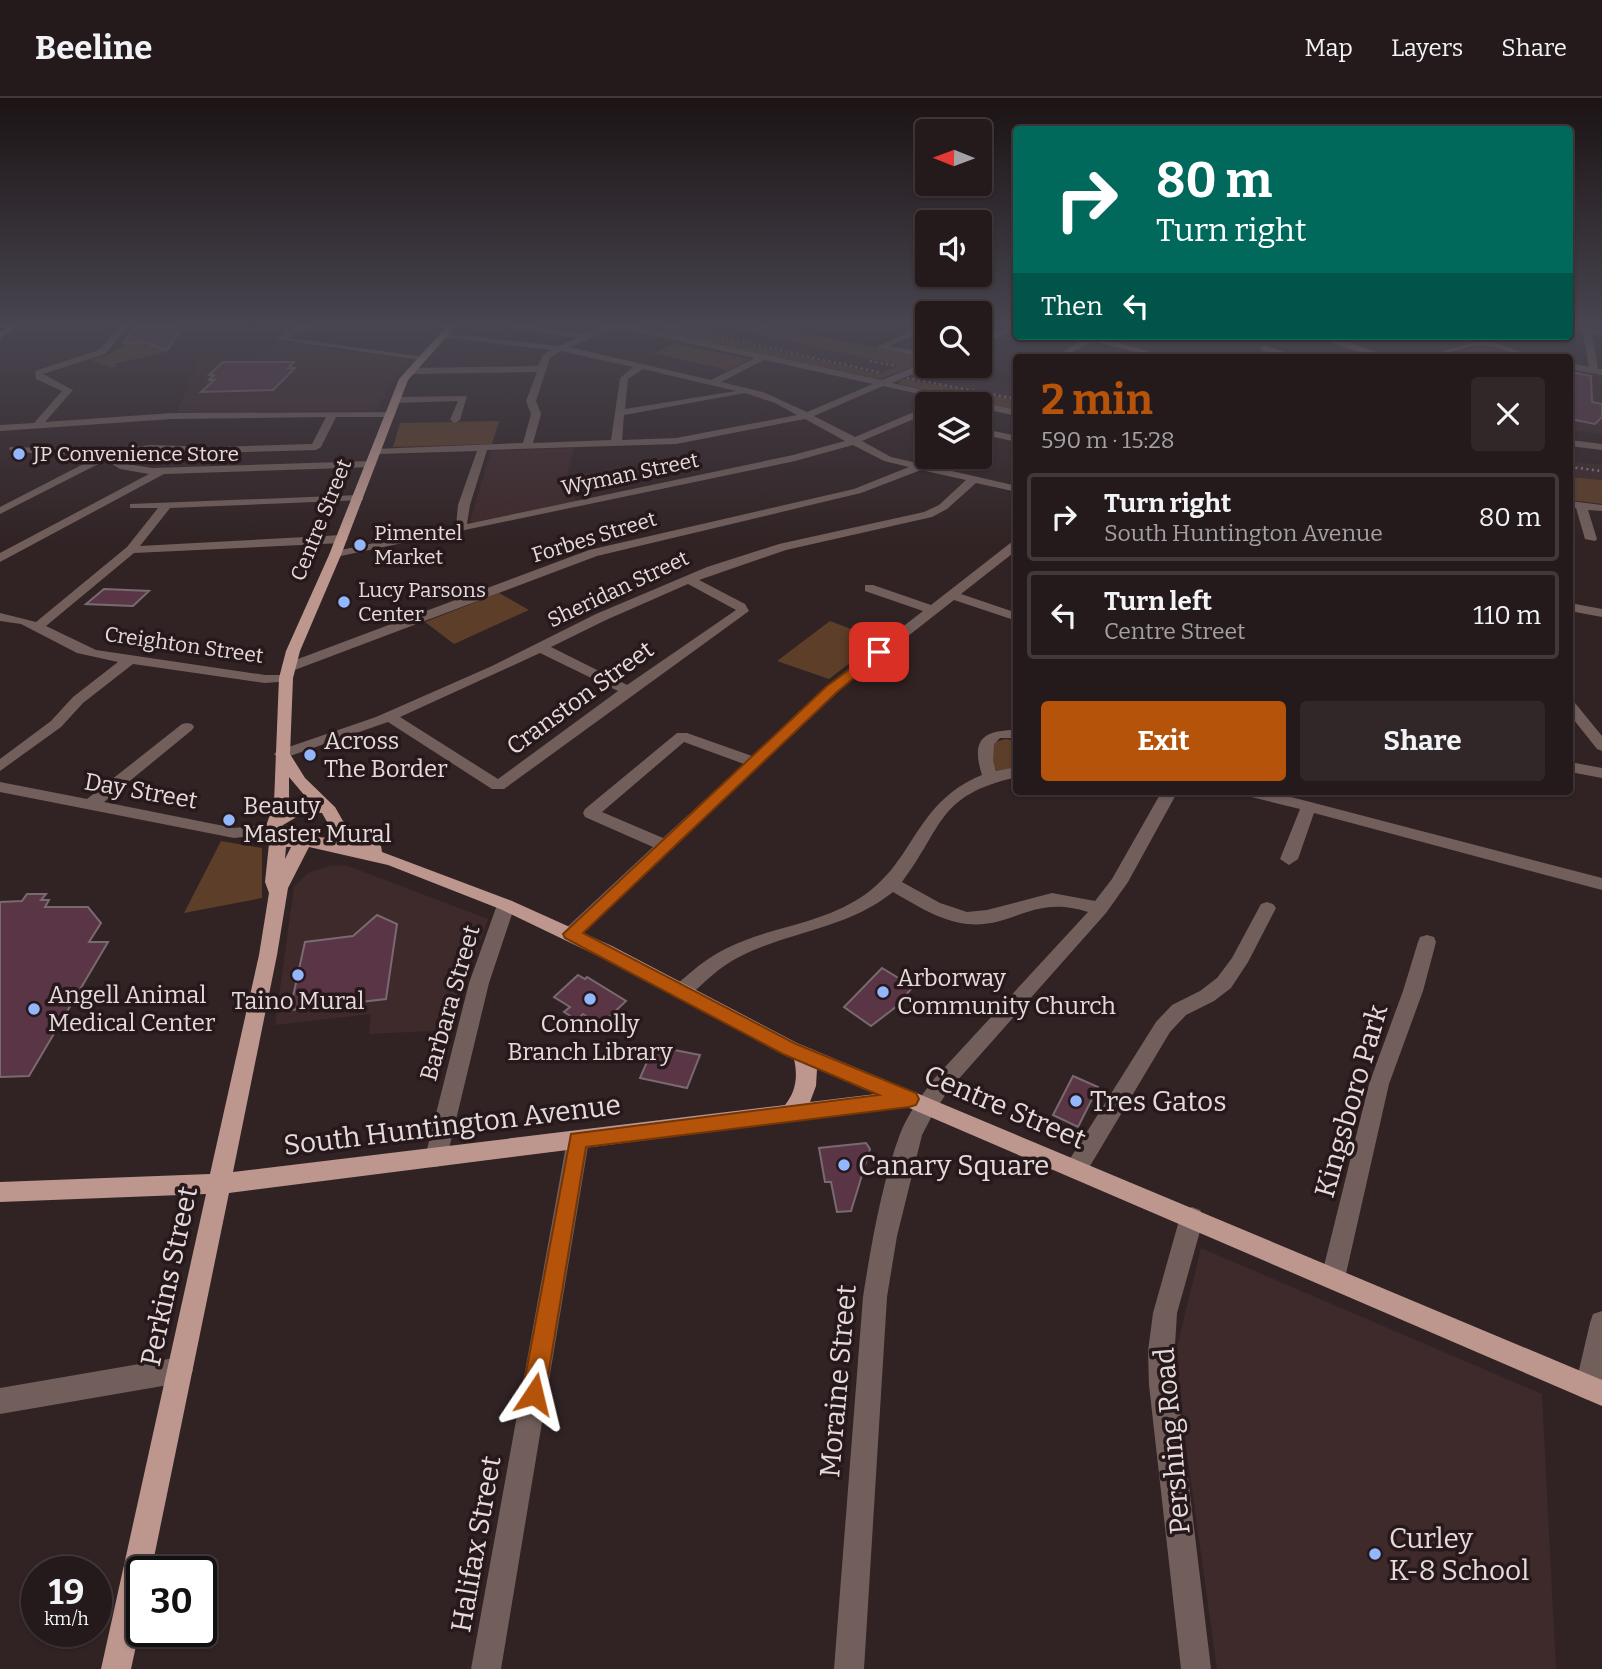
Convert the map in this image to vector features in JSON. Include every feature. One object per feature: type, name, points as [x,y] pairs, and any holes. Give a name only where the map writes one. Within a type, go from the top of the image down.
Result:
[{"type":"main road","name":"Centre Street","points":[[396,400],[378,451],[287,673],[282,803],[275,830],[287,842],[305,841],[393,861],[506,905],[571,934],[803,1055],[1192,1217],[1595,1390]]},
{"type":"main road","name":"Centre Street","points":[[282,754],[299,781],[341,828],[393,861]]},
{"type":"main road","points":[[275,830],[283,815],[302,807],[329,814]]},
{"type":"main road","name":"Perkins Street","points":[[116,1669],[268,955],[276,895],[305,841],[326,831],[329,814]]},
{"type":"main road","name":"Perkins Street","points":[[275,830],[279,849],[273,877],[276,895]]},
{"type":"main road","points":[[790,1114],[800,1101],[807,1080],[803,1055]]},
{"type":"main road","name":"South Huntington Avenue","points":[[0,1192],[219,1184],[790,1114],[917,1102]]},
{"type":"street","points":[[37,425],[62,397]]},
{"type":"street","points":[[396,400],[427,397]]},
{"type":"street","points":[[455,421],[464,397]]},
{"type":"street","points":[[527,446],[536,414],[532,397]]},
{"type":"street","points":[[616,443],[622,397]]},
{"type":"street","points":[[620,413],[711,397]]},
{"type":"street","points":[[771,397],[888,459],[915,466]]},
{"type":"street","points":[[378,451],[676,441],[806,416],[850,397]]},
{"type":"street","points":[[992,408],[1013,412]]},
{"type":"street","points":[[14,449],[111,453],[162,447],[212,450],[316,447],[333,414]]},
{"type":"street","points":[[0,428],[134,418],[391,414]]},
{"type":"street","name":"Wyman Street","points":[[335,555],[795,458],[855,441],[915,416]]},
{"type":"street","points":[[127,430],[134,418]]},
{"type":"street","points":[[0,456],[64,423]]},
{"type":"street","points":[[992,434],[1013,438]]},
{"type":"street","points":[[0,511],[111,453],[119,442]]},
{"type":"street","points":[[1573,443],[1602,447]]},
{"type":"street","points":[[461,529],[464,505],[483,448]]},
{"type":"street","points":[[111,453],[111,460],[120,466],[160,471],[372,464]]},
{"type":"street","name":"Forbes Street","points":[[287,673],[593,553],[857,491],[915,469]]},
{"type":"street","points":[[928,469],[1013,488]]},
{"type":"street","points":[[0,558],[160,471]]},
{"type":"street","name":"Sheridan Street","points":[[282,754],[390,717],[688,579],[774,550],[928,515],[943,507],[974,479]]},
{"type":"street","points":[[134,506],[359,498]]},
{"type":"street","points":[[1575,504],[1602,508]]},
{"type":"street","points":[[1575,504],[1591,538]]},
{"type":"street","points":[[39,626],[131,551],[167,505]]},
{"type":"street","points":[[131,551],[342,539]]},
{"type":"street","points":[[571,934],[838,684],[1013,549]]},
{"type":"street","name":"Cranston Street","points":[[390,717],[498,786],[743,611],[688,579]]},
{"type":"street","points":[[869,588],[933,610]]},
{"type":"street","points":[[951,595],[1013,616]]},
{"type":"street","points":[[1573,608],[1602,613]]},
{"type":"street","name":"Creighton Street","points":[[0,617],[25,620],[82,651],[265,678],[287,673]]},
{"type":"street","points":[[541,648],[629,691]]},
{"type":"street","points":[[0,766],[56,724],[78,699],[130,659]]},
{"type":"street","points":[[1573,710],[1602,745]]},
{"type":"street","points":[[89,806],[187,727]]},
{"type":"street","points":[[990,777],[985,761],[986,743],[996,734],[1013,734]]},
{"type":"street","points":[[665,846],[591,813],[682,736],[754,762]]},
{"type":"street","points":[[1573,768],[1602,773]]},
{"type":"street","points":[[681,992],[734,950],[838,917],[874,899],[892,884],[908,865],[934,815],[960,793],[990,777],[1013,773]]},
{"type":"street","name":"Day Street","points":[[0,788],[234,832],[275,830]]},
{"type":"street","name":"Moraine Street","points":[[849,1669],[877,1287],[917,1102],[941,1085],[1100,909],[1126,870],[1168,795]]},
{"type":"street","points":[[1265,795],[1602,884]]},
{"type":"street","points":[[1289,859],[1309,806]]},
{"type":"street","points":[[892,884],[938,908],[958,916],[976,919],[1051,899],[1072,900],[1100,909]]},
{"type":"street","name":"Barbara Street","points":[[436,1157],[479,983],[506,905]]},
{"type":"street","points":[[1076,1168],[1163,1027],[1179,1010],[1224,984],[1239,962],[1266,908]]},
{"type":"street","name":"Kingsboro Park","points":[[1333,1278],[1379,1084],[1413,991],[1427,942]]},
{"type":"street","name":"Halifax Street","points":[[486,1669],[578,1140]]},
{"type":"street","name":"Pershing Road","points":[[1192,1217],[1168,1299],[1161,1345],[1163,1385],[1196,1669]]},
{"type":"street","points":[[1595,1390],[1602,1323]]},
{"type":"street","points":[[0,1401],[180,1370]]},
{"type":"shaded area","points":[[183,397],[383,397],[377,411],[177,412]]},
{"type":"shaded area","points":[[992,397],[1013,399],[1013,409],[992,404]]},
{"type":"shaded area","points":[[1573,397],[1602,397],[1602,434],[1573,430]]},
{"type":"shaded area","points":[[499,421],[492,444],[393,447],[400,423]]},
{"type":"shaded area","points":[[574,448],[564,488],[577,501],[476,523],[470,521],[491,451]]},
{"type":"shaded area","points":[[1573,461],[1602,465],[1602,480],[1573,477]]},
{"type":"shaded area","points":[[1573,477],[1602,480],[1602,504],[1573,500]]},
{"type":"shaded area","points":[[499,593],[529,610],[454,644],[425,622]]},
{"type":"shaded area","points":[[830,621],[880,640],[829,679],[777,661]]},
{"type":"shaded area","points":[[1013,740],[1013,769],[997,771],[991,753],[995,742]]},
{"type":"shaded area","points":[[221,841],[262,848],[262,898],[184,913]]},
{"type":"shaded area","points":[[332,865],[348,866],[488,919],[464,987],[454,1030],[369,1034],[371,1014],[275,1025],[294,887],[308,873]]},
{"type":"shaded area","name":"Curley K-8 School","points":[[1201,1248],[1542,1394],[1556,1669],[1217,1669],[1185,1439],[1176,1351]]},
{"type":"building","points":[[1573,397],[1592,397],[1592,402],[1602,404],[1602,417],[1595,424],[1573,420]]},
{"type":"building","points":[[104,589],[149,591],[133,606],[86,604]]},
{"type":"building","name":"Angell Animal Medical Center","points":[[27,894],[46,894],[41,900],[49,900],[45,907],[88,907],[101,923],[89,942],[108,942],[29,1076],[0,1077],[0,902],[22,901]]},
{"type":"building","points":[[377,915],[397,924],[386,999],[290,1010],[305,942],[353,936]]},
{"type":"building","name":"Arborway Community Church","points":[[882,968],[913,987],[903,998],[905,1000],[871,1026],[844,1007]]},
{"type":"building","name":"Connolly Branch Library","points":[[578,975],[585,979],[587,977],[626,1001],[601,1025],[583,1014],[577,1020],[564,1012],[570,1007],[554,997]]},
{"type":"building","points":[[654,1046],[700,1055],[687,1088],[640,1078]]},
{"type":"building","name":"Tres Gatos","points":[[1073,1076],[1098,1087],[1078,1127],[1053,1115]]},
{"type":"building","name":"Canary Square","points":[[866,1143],[870,1149],[851,1211],[837,1212],[831,1182],[825,1182],[819,1148]]},
{"type":"railway","points":[[1008,397],[1013,398]]},
{"type":"railway","points":[[1573,467],[1602,471]]},
{"type":"place","name":"JP Convenience Store","points":[[19,454]]},
{"type":"place","name":"Pimentel Market","points":[[360,545]]},
{"type":"place","name":"Lucy Parsons Center","points":[[344,602]]},
{"type":"place","name":"Across The Border","points":[[310,755]]},
{"type":"place","name":"Beauty Master Mural","points":[[229,820]]},
{"type":"place","name":"Taino Mural","points":[[298,975]]},
{"type":"place","name":"Arborway Community Church","points":[[883,992]]},
{"type":"place","name":"Connolly Branch Library","points":[[590,999]]},
{"type":"place","name":"Angell Animal Medical Center","points":[[34,1009]]},
{"type":"place","name":"Tres Gatos","points":[[1076,1101]]},
{"type":"place","name":"Canary Square","points":[[844,1165]]},
{"type":"place","name":"Curley K-8 School","points":[[1375,1554]]},
{"type":"route","points":[[534,1394],[578,1140],[909,1099],[790,1049],[571,934],[832,689],[879,652]]}]
